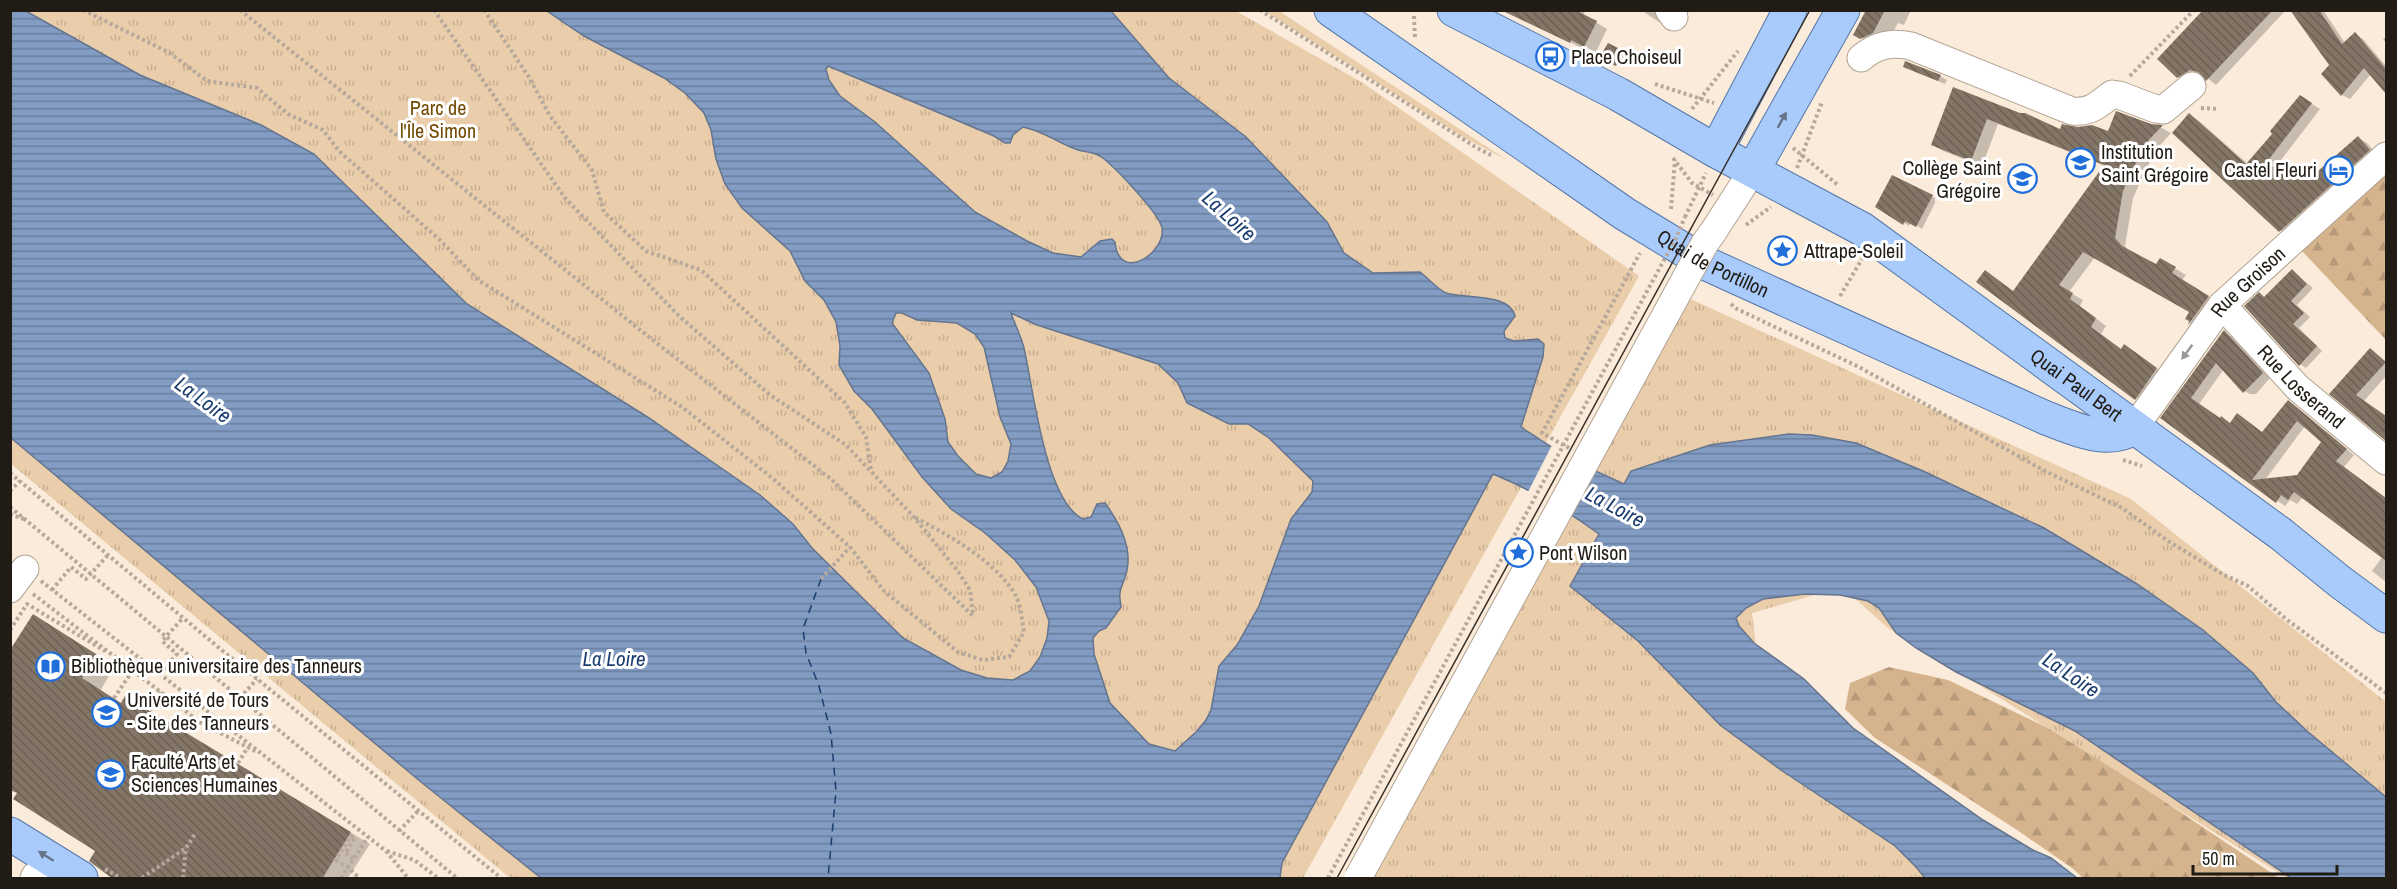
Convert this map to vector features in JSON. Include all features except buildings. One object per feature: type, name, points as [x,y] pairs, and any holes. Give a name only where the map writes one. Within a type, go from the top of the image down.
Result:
[{"type":"main road","name":"Quai de Portillon","points":[[1331,10],[1625,214],[1707,264],[2046,418],[2096,435],[2123,435],[2134,428]]},
{"type":"main road","points":[[1454,10],[1609,88],[1716,151],[1790,10]]},
{"type":"main road","points":[[1753,170],[1843,10]]},
{"type":"main road","name":"Quai Paul Bert","points":[[1716,151],[1851,222],[1891,248],[2281,534],[2386,616]]},
{"type":"main road","points":[[10,834],[81,879]]},
{"type":"street","points":[[1861,58],[1872,48],[1883,45],[1911,46],[2072,111],[2092,110],[2112,94],[2156,110],[2163,110],[2197,97]]},
{"type":"street","name":"Rue Groison","points":[[2134,428],[2222,305],[2386,156]]},
{"type":"street","points":[[1358,879],[1705,243],[1753,170]]},
{"type":"street","name":"Rue Losserand","points":[[2222,305],[2298,388],[2386,462]]},
{"type":"path","points":[[83,10],[170,53],[207,81],[257,88],[288,114],[323,130],[339,151],[441,242],[478,280],[682,407],[771,477],[850,547],[884,591],[958,652],[983,660],[1009,657],[1024,632],[1016,597],[989,564],[943,532],[914,517]]},
{"type":"path","points":[[240,10],[654,341],[831,479],[973,616],[970,590],[957,570],[914,517],[846,445],[770,395],[680,317],[565,198],[434,10]]},
{"type":"path","points":[[484,10],[529,77],[550,116],[592,170],[604,212],[646,251],[701,270],[845,403],[866,436],[871,472]]},
{"type":"path","points":[[1260,10],[1477,148],[1496,157]]},
{"type":"path","points":[[2112,94],[2194,10]]},
{"type":"path","points":[[1686,117],[1742,46]]},
{"type":"path","points":[[1649,82],[1717,105]]},
{"type":"path","points":[[2197,97],[2219,109]]},
{"type":"path","points":[[1790,145],[1844,190]]},
{"type":"path","points":[[1328,879],[1676,238],[1701,188],[1716,151]]},
{"type":"path","points":[[1671,209],[1675,159],[1692,183],[1701,188]]},
{"type":"path","points":[[1741,228],[1774,205]]},
{"type":"path","points":[[1579,453],[1542,433],[1640,252],[1650,257]]},
{"type":"path","points":[[1659,262],[1669,267]]},
{"type":"path","points":[[1837,303],[1854,271]]},
{"type":"path","points":[[1724,297],[1737,309],[1858,367],[2045,471],[2122,508],[2168,541],[2224,575],[2248,586],[2286,619],[2386,693]]},
{"type":"path","points":[[10,473],[501,879]]},
{"type":"path","points":[[10,491],[20,481]]},
{"type":"path","points":[[10,507],[457,879]]},
{"type":"path","points":[[10,514],[26,520]]},
{"type":"path","points":[[821,579],[850,547]]},
{"type":"path","points":[[52,590],[71,567],[86,579],[108,555]]},
{"type":"path","points":[[17,579],[52,590],[386,851],[408,879]]},
{"type":"path","points":[[17,579],[201,723],[265,756]]},
{"type":"path","points":[[10,630],[27,604],[119,659]]},
{"type":"path","points":[[160,674],[177,654],[162,641],[183,618]]},
{"type":"path","points":[[70,630],[74,624]]},
{"type":"path","points":[[114,698],[133,670]]},
{"type":"path","points":[[240,698],[257,679]]},
{"type":"path","points":[[150,710],[161,692]]},
{"type":"path","points":[[237,763],[248,747]]},
{"type":"path","points":[[399,831],[419,810]]},
{"type":"path","points":[[142,879],[186,848],[195,834]]},
{"type":"path","points":[[354,859],[345,854],[355,838],[351,836],[335,860],[349,868],[359,878]]},
{"type":"path","points":[[340,879],[368,837]]},
{"type":"path","points":[[183,879],[186,848]]},
{"type":"path","points":[[386,851],[414,860],[438,879]]},
{"type":"green space","name":"La Loire","points":[[24,11],[1236,11],[1363,83],[1639,276],[1303,878],[510,878],[11,464],[10,18],[92,48]],"holes":[[[243,118],[261,125],[314,154],[363,201]]]},
{"type":"green space","points":[[1264,11],[1279,11],[1507,160],[1461,136]]},
{"type":"green space","points":[[2386,172],[2386,340],[2302,251]]},
{"type":"green space","points":[[1675,292],[2131,499],[2386,702],[2386,878],[2287,878],[1888,628],[1842,587],[1752,613],[1758,661],[2035,878],[1350,878]]},
{"type":"green space","points":[[1889,667],[1948,680],[2071,739],[2279,878],[2083,878],[2017,830],[1875,738],[1845,709],[1850,683]]},
{"type":"water","name":"La Loire","points":[[24,10],[140,75],[261,125],[314,154],[467,304],[649,418],[760,495],[793,524],[812,548],[903,638],[961,670],[987,678],[1013,680],[1030,671],[1040,657],[1047,638],[1049,621],[1036,587],[1015,560],[985,533],[951,509],[922,477],[872,409],[854,391],[839,365],[840,346],[836,322],[824,300],[805,281],[790,251],[742,208],[725,184],[716,159],[711,130],[704,113],[685,93],[664,78],[584,36],[547,11],[1111,11],[1169,78],[1246,137],[1327,222],[1344,253],[1373,273],[1420,272],[1446,293],[1496,300],[1511,309],[1515,316],[1504,331],[1505,338],[1514,341],[1538,339],[1544,344],[1543,357],[1521,427],[1571,458],[1624,484],[1631,471],[1710,445],[1789,434],[1812,435],[1856,443],[1923,471],[2044,528],[2137,584],[2203,630],[2253,673],[2276,702],[2307,731],[2386,797],[2386,878],[2291,878],[2075,731],[1956,672],[1916,648],[1896,633],[1879,608],[1868,601],[1840,595],[1805,594],[1763,599],[1746,608],[1736,618],[1739,626],[1754,643],[1804,679],[1853,728],[1983,820],[2031,849],[2051,858],[2077,878],[1925,878],[1895,846],[1781,770],[1720,725],[1638,641],[1570,586],[1599,534],[1548,501],[1493,474],[1282,863],[1280,878],[541,878],[421,782],[11,438],[10,11]],"holes":[[[828,66],[994,136],[1005,143],[1010,143],[1013,135],[1023,127],[1038,131],[1078,150],[1100,156],[1135,190],[1159,221],[1162,228],[1157,247],[1150,254],[1133,263],[1125,261],[1118,254],[1112,239],[1100,241],[1081,257],[1053,253],[1027,241],[975,212],[875,122],[840,96],[829,80],[826,69]],[[896,313],[902,313],[917,320],[957,323],[975,334],[984,347],[1000,417],[1011,444],[1008,461],[1002,472],[991,478],[976,474],[958,456],[948,442],[945,419],[929,373],[892,323]],[[1011,313],[1037,325],[1158,364],[1178,383],[1187,403],[1229,424],[1248,424],[1269,438],[1313,481],[1312,492],[1291,519],[1259,606],[1237,645],[1219,666],[1211,710],[1206,720],[1175,751],[1149,744],[1110,703],[1094,654],[1093,638],[1099,631],[1106,628],[1121,607],[1120,593],[1128,561],[1126,543],[1115,518],[1105,503],[1097,504],[1091,517],[1083,519],[1070,508],[1059,490],[1043,441],[1021,339]]]},
{"type":"pier","points":[[1552,445],[1591,467],[1566,513],[1528,492]]},
{"type":"ferry route","points":[[821,579],[803,629],[806,653],[819,686],[831,734],[836,791],[828,878]]},
{"type":"tram line","points":[[1337,878],[1810,10]]},
{"type":"place","name":"Place Choiseul","points":[[1550,57]]},
{"type":"place","name":"Institution Saint Grégoire","points":[[2080,163]]},
{"type":"place","name":"Castel Fleuri","points":[[2338,170]]},
{"type":"place","name":"Collège Saint Grégoire","points":[[2022,179]]},
{"type":"place","name":"Attrape-Soleil","points":[[1783,251]]},
{"type":"place","name":"Pont Wilson","points":[[1518,553]]},
{"type":"place","name":"Bibliothèque universitaire des Tanneurs","points":[[50,666]]},
{"type":"place","name":"Université de Tours - Site des Tanneurs","points":[[106,712]]},
{"type":"place","name":"Faculté Arts et Sciences Humaines","points":[[110,774]]},
{"type":"park label","name":"Parc de l'Île Simon","points":[[438,120]]}]
